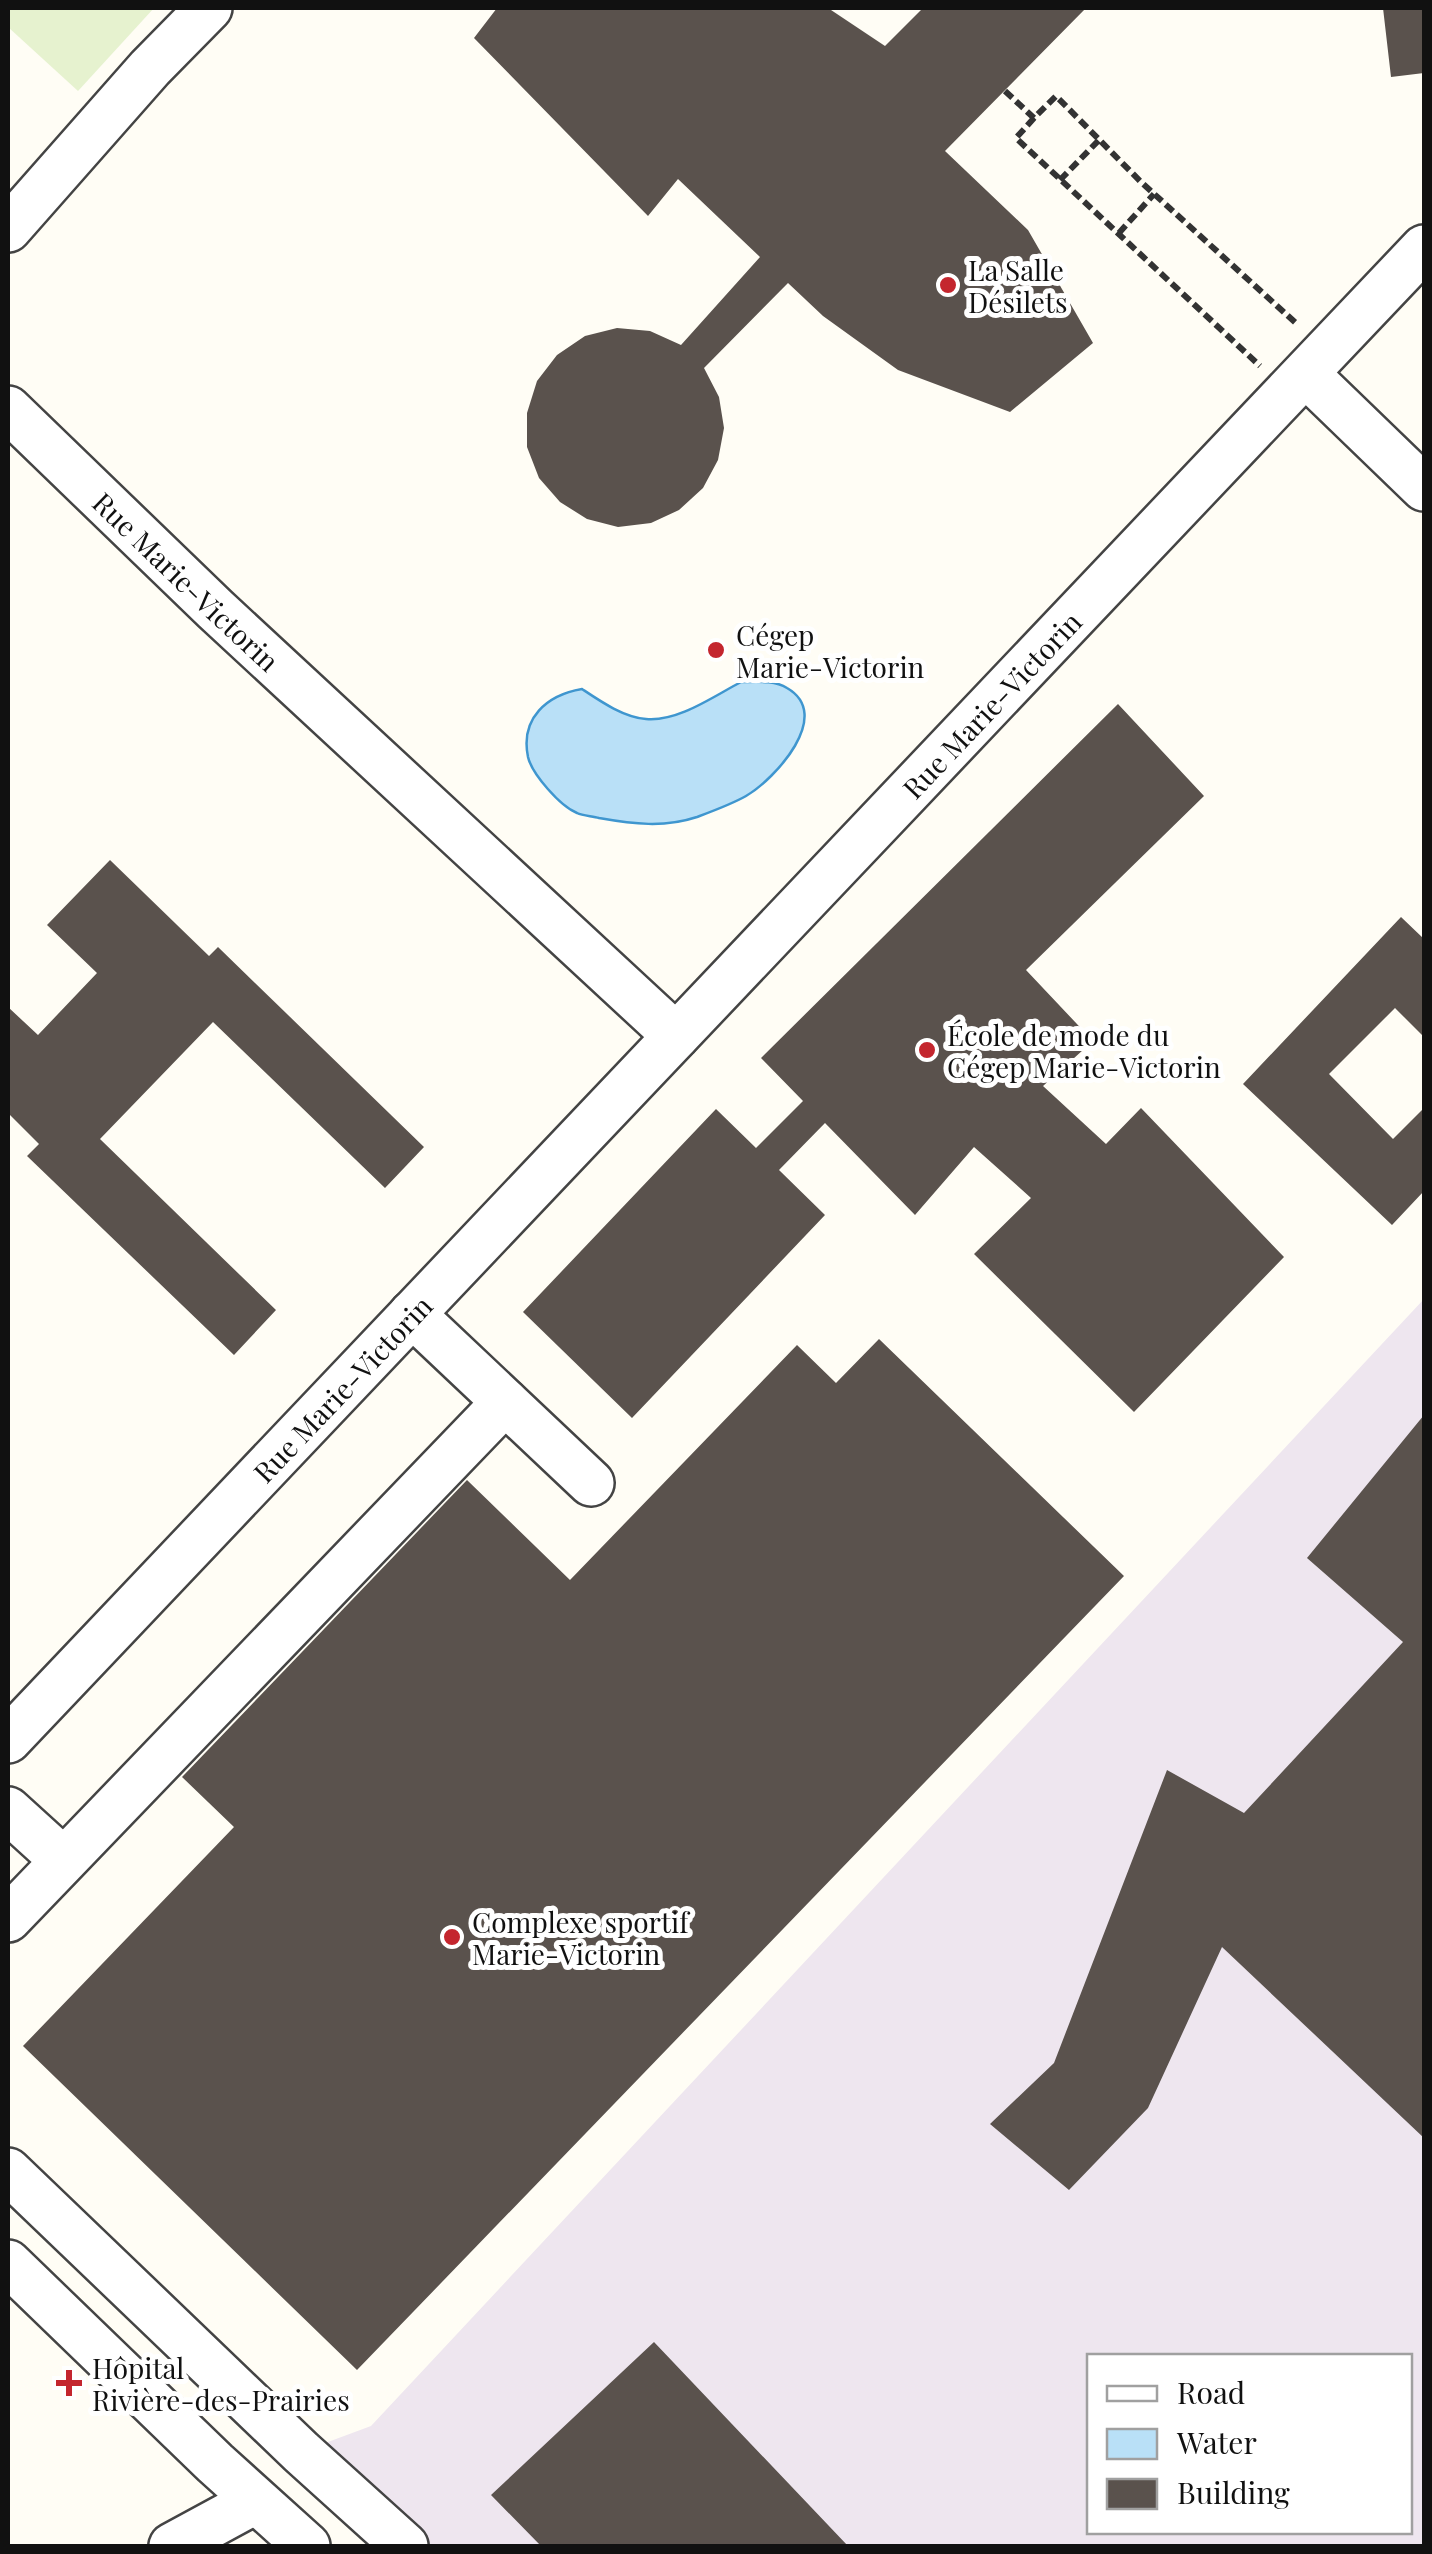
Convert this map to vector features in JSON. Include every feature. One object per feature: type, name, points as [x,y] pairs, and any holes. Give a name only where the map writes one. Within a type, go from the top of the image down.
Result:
[{"type":"street","points":[[8,228],[209,8]]},
{"type":"street","name":"Rue Marie-Victorin","points":[[8,1740],[1424,248]]},
{"type":"street","points":[[1306,374],[1424,488]]},
{"type":"street","name":"Rue Marie-Victorin","points":[[8,409],[215,608],[676,1036]]},
{"type":"street","points":[[412,1314],[591,1483]]},
{"type":"street","points":[[8,1919],[505,1402]]},
{"type":"street","points":[[8,1810],[63,1860]]},
{"type":"street","points":[[8,2170],[396,2544]]},
{"type":"street","points":[[8,2263],[214,2463],[307,2546]]},
{"type":"street","points":[[214,2463],[264,2415]]},
{"type":"street","points":[[172,2546],[256,2500]]},
{"type":"path","points":[[1005,91],[1034,118]]},
{"type":"path","points":[[1261,366],[1016,138],[1056,96],[1154,194],[1301,327]]},
{"type":"path","points":[[1060,180],[1099,140]]},
{"type":"path","points":[[1119,233],[1154,194]]},
{"type":"shaded area","points":[[1424,1299],[1424,2546],[400,2546],[301,2452],[371,2426]]},
{"type":"green space","points":[[8,8],[154,8],[78,91],[8,27]]},
{"type":"water","points":[[741,682],[787,688],[800,700],[805,714],[802,730],[795,746],[771,776],[746,796],[716,810],[660,824],[582,815],[555,797],[528,757],[532,720],[547,703],[569,692],[582,689],[629,715],[658,719],[695,707]]},
{"type":"building","points":[[497,8],[828,8],[885,46],[923,8],[1086,8],[945,151],[1028,230],[1093,343],[1010,412],[898,370],[823,316],[788,283],[704,368],[719,397],[724,428],[718,460],[703,488],[679,510],[651,523],[618,527],[587,519],[560,502],[539,478],[527,447],[527,413],[537,381],[557,355],[585,336],[617,328],[650,331],[681,345],[760,257],[678,179],[648,216],[474,38]]},
{"type":"building","points":[[1383,8],[1424,8],[1424,73],[1391,77]]},
{"type":"building","name":"École de mode du Cégep Marie-Victorin","points":[[1118,704],[1204,796],[1026,970],[1093,1041],[1043,1086],[1106,1144],[1141,1108],[1284,1257],[1134,1412],[974,1254],[1031,1198],[974,1147],[915,1215],[825,1123],[779,1170],[825,1215],[632,1418],[523,1312],[716,1109],[756,1148],[803,1101],[761,1058]]},
{"type":"building","points":[[110,860],[209,956],[218,947],[424,1147],[385,1188],[213,1022],[100,1139],[276,1310],[234,1355],[27,1156],[39,1144],[8,1113],[8,1007],[38,1035],[97,973],[47,925]]},
{"type":"building","points":[[1401,917],[1424,939],[1424,1037],[1395,1008],[1329,1074],[1393,1139],[1424,1108],[1424,1191],[1392,1225],[1243,1084]]},
{"type":"building","name":"Complexe sportif Marie-Victorin","points":[[879,1339],[1124,1576],[357,2370],[23,2046],[234,1827],[182,1777],[467,1480],[570,1580],[797,1345],[836,1383]]},
{"type":"building","points":[[1424,1415],[1424,2138],[1222,1947],[1148,2108],[1069,2190],[990,2124],[1054,2063],[1167,1770],[1244,1813],[1403,1642],[1307,1558]]},
{"type":"building","points":[[654,2342],[848,2546],[541,2546],[491,2495]]},
{"type":"place","name":"La Salle Désilets","points":[[948,285]]},
{"type":"place","name":"Cégep Marie-Victorin","points":[[716,650]]},
{"type":"place","name":"École de mode du Cégep Marie-Victorin","points":[[927,1050]]},
{"type":"place","name":"Complexe sportif Marie-Victorin","points":[[452,1937]]},
{"type":"place","name":"Hôpital Rivière-des-Prairies","points":[[69,2383]]}]
